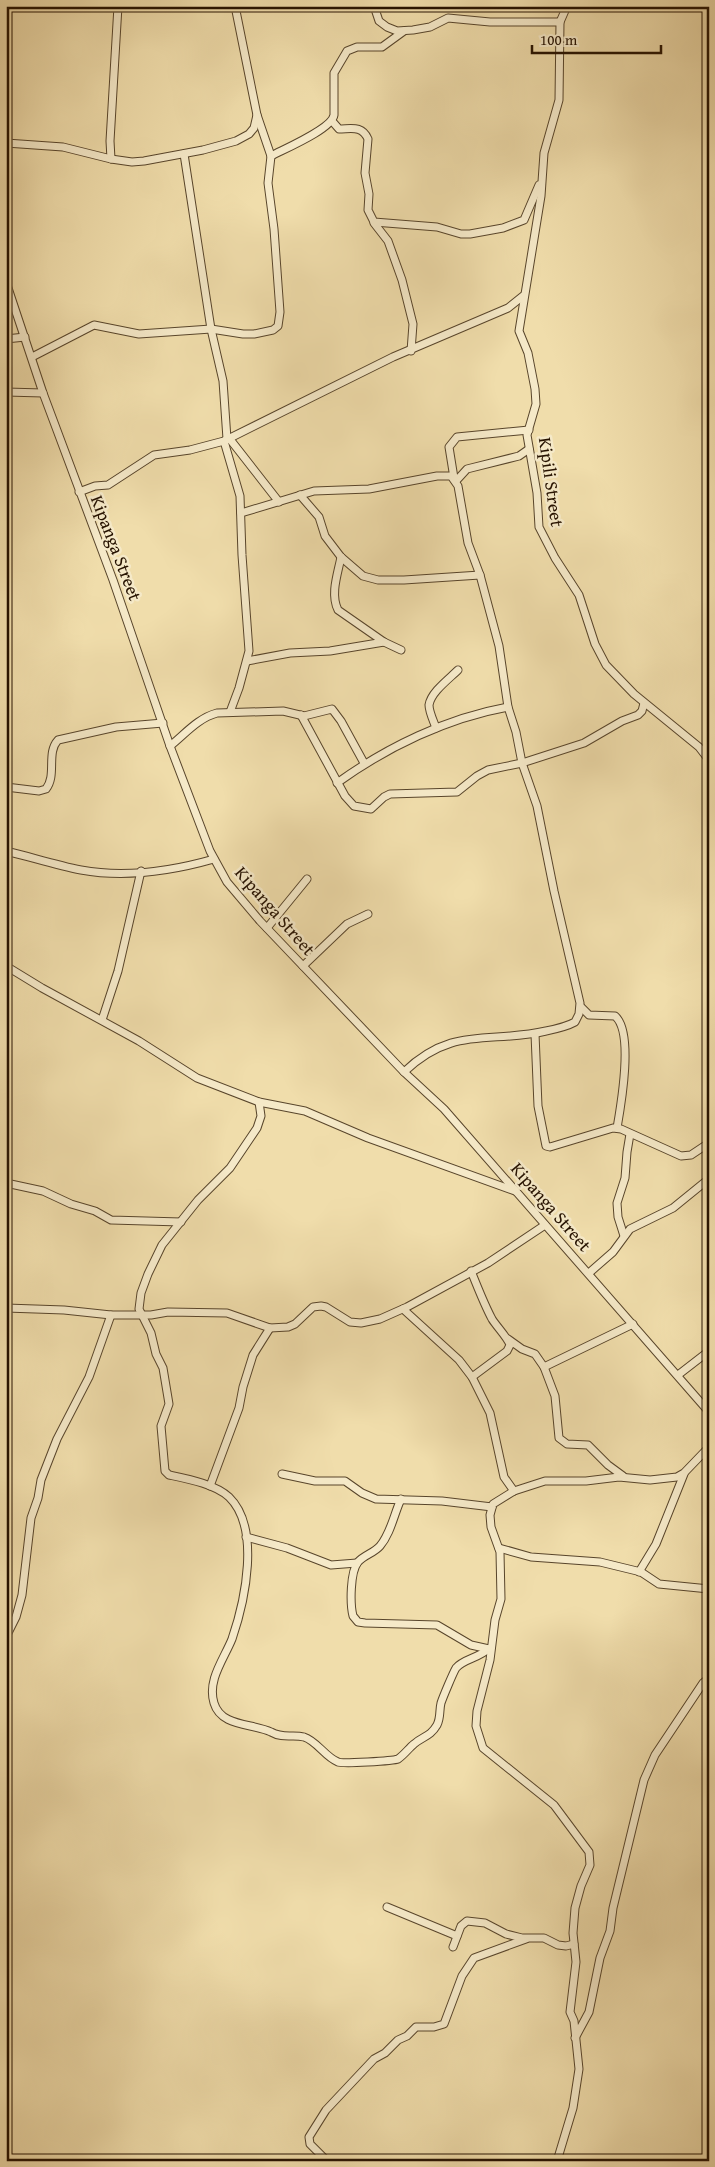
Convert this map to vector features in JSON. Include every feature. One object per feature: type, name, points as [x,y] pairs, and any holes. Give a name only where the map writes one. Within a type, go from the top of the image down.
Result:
[{"type":"street","points":[[111,159],[110,141],[118,6]]},
{"type":"street","points":[[32,358],[94,325],[139,334],[211,329],[243,334],[265,332],[278,326],[280,312],[268,183],[271,156],[257,115],[235,6]]},
{"type":"street","points":[[374,6],[379,20],[384,25],[404,31]]},
{"type":"street","name":"Kipili Street","points":[[567,6],[560,22],[560,100],[546,142],[541,196],[519,330],[528,353],[535,389],[536,404],[528,435],[535,482],[538,521],[546,542],[580,595],[595,644],[606,665],[644,703],[699,747],[709,760]]},
{"type":"street","points":[[271,156],[319,131],[332,121],[334,115],[334,73],[347,51],[357,47],[382,47],[404,31],[430,26],[448,18],[490,22],[560,22]]},
{"type":"street","points":[[6,142],[73,148],[111,159],[132,162],[223,146],[244,138],[254,128],[257,115]]},
{"type":"street","points":[[332,121],[339,129],[353,128],[362,131],[368,139],[365,173],[369,194],[368,210],[388,241],[402,280],[414,324],[412,351]]},
{"type":"street","points":[[184,154],[211,329],[223,381],[227,439],[239,486],[249,651],[230,712]]},
{"type":"street","points":[[374,222],[438,227],[461,234],[486,232],[503,228],[526,218],[542,179]]},
{"type":"street","name":"Kipanga Street","points":[[6,282],[79,492],[113,580],[170,746],[214,859],[227,882],[267,928],[404,1072],[444,1109],[709,1412]]},
{"type":"street","points":[[79,492],[92,486],[108,485],[154,455],[190,450],[227,439],[393,357],[412,351],[508,308],[518,302],[525,293]]},
{"type":"street","points":[[6,339],[25,337]]},
{"type":"street","points":[[6,392],[44,393]]},
{"type":"street","points":[[404,1072],[414,1062],[450,1043],[464,1039],[535,1034],[569,1025],[578,1018],[580,1007],[577,985],[554,891],[537,806],[522,763],[516,732],[508,707],[499,646],[480,575],[468,543],[450,447],[457,437],[529,430]]},
{"type":"street","points":[[227,439],[279,502]]},
{"type":"street","points":[[455,479],[467,469],[519,456],[529,448]]},
{"type":"street","points":[[241,513],[314,491],[369,489],[443,475],[448,475],[455,479]]},
{"type":"street","points":[[300,495],[319,517],[325,536],[341,556],[358,573],[370,579],[404,580],[480,575]]},
{"type":"street","points":[[341,556],[334,590],[335,605],[341,614],[384,642],[401,650]]},
{"type":"street","points":[[247,661],[290,653],[330,651],[384,642]]},
{"type":"street","points":[[436,728],[430,709],[430,702],[437,691],[458,670]]},
{"type":"street","points":[[301,715],[337,783],[354,806],[371,809],[390,794],[454,793],[488,770],[522,763],[584,743],[640,713],[644,703]]},
{"type":"street","points":[[337,783],[364,763],[436,728],[482,712],[508,707]]},
{"type":"street","points":[[170,746],[207,716],[230,712],[283,711],[301,715],[330,709],[334,710],[364,763]]},
{"type":"street","points":[[6,787],[39,791],[46,789],[50,783],[53,749],[58,740],[116,727],[163,723]]},
{"type":"street","points":[[6,851],[80,870],[99,872],[180,868],[214,859]]},
{"type":"street","points":[[102,1020],[118,971],[141,871]]},
{"type":"street","points":[[267,928],[307,879]]},
{"type":"street","points":[[303,966],[348,924],[368,914]]},
{"type":"street","points":[[6,966],[139,1041],[197,1078],[259,1102],[305,1111],[368,1138],[452,1170],[517,1191]]},
{"type":"street","points":[[580,1007],[589,1015],[615,1016],[620,1022],[624,1040],[625,1066],[618,1128]]},
{"type":"street","points":[[535,1034],[538,1106],[545,1145],[550,1147],[586,1135],[618,1128],[681,1156],[691,1156],[709,1143]]},
{"type":"street","points":[[259,1102],[261,1116],[257,1128],[230,1168],[198,1200],[162,1246],[148,1274],[140,1298],[139,1309],[151,1333],[156,1354],[165,1376],[169,1404],[160,1429],[165,1471],[169,1475],[210,1486],[228,1496],[242,1517],[246,1536],[246,1577],[242,1602],[232,1639],[218,1667],[213,1691],[214,1704],[219,1714],[226,1719],[262,1728],[277,1735],[304,1737],[339,1762],[396,1760],[419,1740],[428,1737],[437,1725],[441,1703],[456,1669],[464,1662],[490,1649]]},
{"type":"street","points":[[624,1236],[618,1217],[617,1203],[626,1173],[630,1134]]},
{"type":"street","points":[[589,1273],[613,1252],[624,1236],[638,1224],[673,1208],[705,1182]]},
{"type":"street","points":[[6,1183],[43,1191],[78,1206],[96,1211],[111,1220],[181,1222]]},
{"type":"street","points":[[6,1308],[64,1310],[112,1315],[142,1315],[168,1312],[227,1313],[270,1328],[295,1324],[313,1307],[318,1306],[326,1307],[350,1322],[356,1323],[380,1319],[403,1309],[488,1263],[545,1225]]},
{"type":"street","points":[[471,1271],[487,1310],[502,1335],[522,1349],[535,1354],[544,1368],[555,1396],[559,1438],[567,1444],[588,1445],[608,1466],[624,1477]]},
{"type":"street","points":[[403,1309],[459,1360],[472,1377],[490,1413],[504,1477],[514,1491]]},
{"type":"street","points":[[6,1637],[16,1617],[22,1595],[31,1518],[38,1498],[41,1480],[57,1439],[89,1377],[112,1315]]},
{"type":"street","points":[[544,1368],[633,1324]]},
{"type":"street","points":[[210,1486],[239,1408],[253,1355],[270,1328]]},
{"type":"street","points":[[472,1377],[509,1348],[508,1339]]},
{"type":"street","points":[[678,1375],[709,1351]]},
{"type":"street","points":[[557,2161],[571,2115],[577,2086],[579,2060],[574,2021],[570,2012],[576,1962],[573,1933],[575,1908],[581,1886],[590,1865],[589,1852],[554,1805],[483,1748],[479,1742],[476,1726],[477,1710],[501,1599],[499,1548],[491,1527],[492,1507],[496,1501],[514,1491],[545,1481],[586,1481],[624,1477],[657,1480],[677,1477],[684,1473],[709,1447]]},
{"type":"street","points":[[639,1572],[656,1544],[684,1473]]},
{"type":"street","points":[[282,1474],[315,1481],[345,1481],[376,1499],[442,1501],[492,1507]]},
{"type":"street","points":[[402,1499],[380,1546],[357,1564],[353,1576],[353,1616],[358,1622],[438,1625],[471,1645],[490,1649]]},
{"type":"street","points":[[246,1536],[287,1548],[331,1565],[357,1564]]},
{"type":"street","points":[[499,1548],[531,1557],[600,1562],[639,1572],[659,1584],[709,1589]]},
{"type":"street","points":[[575,2038],[589,2012],[600,1958],[610,1931],[613,1908],[630,1832],[650,1765],[703,1683],[709,1678]]},
{"type":"street","points":[[388,1906],[457,1936]]},
{"type":"street","points":[[453,1947],[463,1923],[467,1921],[485,1923],[506,1934],[526,1939]]},
{"type":"street","points":[[326,2161],[310,2144],[309,2138],[326,2110],[374,2059],[386,2053],[398,2040],[407,2036],[416,2027],[434,2028],[444,2024],[462,1976],[474,1958],[526,1939],[544,1938],[561,1946],[574,1944]]}]
